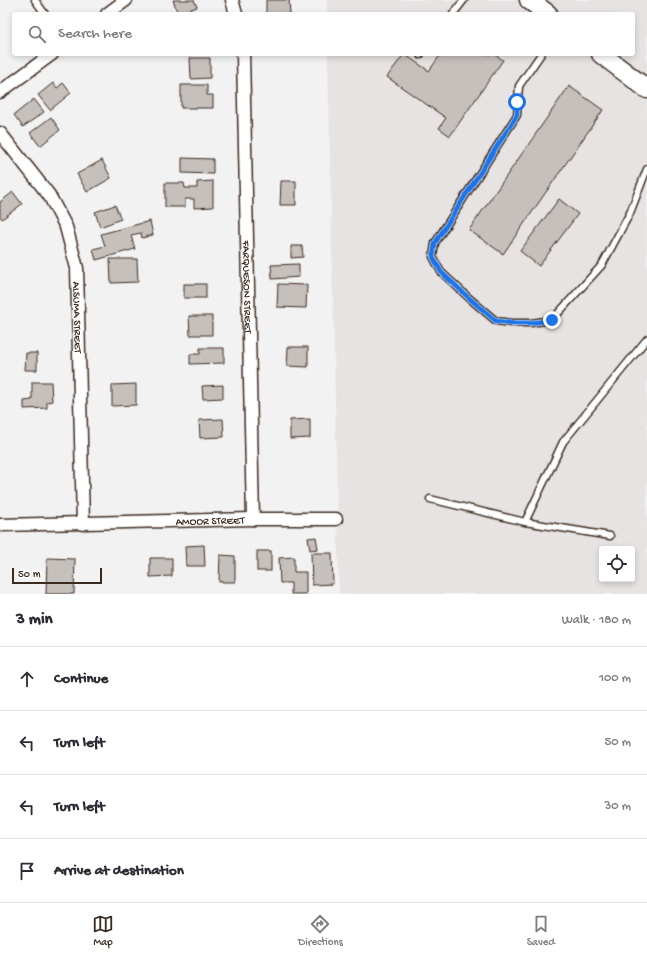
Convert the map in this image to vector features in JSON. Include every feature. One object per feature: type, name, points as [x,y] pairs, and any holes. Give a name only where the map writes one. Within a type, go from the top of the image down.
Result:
[{"type":"main road","points":[[529,0],[545,12]]},
{"type":"main road","points":[[604,56],[647,89]]},
{"type":"street","points":[[109,12],[126,0]]},
{"type":"street","points":[[232,0],[235,12]]},
{"type":"street","points":[[0,92],[49,56]]},
{"type":"street","name":"FARQUESON STREET","points":[[243,56],[253,519]]},
{"type":"street","name":"ALSUMA STREET","points":[[0,133],[49,195],[66,227],[77,268],[84,524]]},
{"type":"street","name":"AMOOR STREET","points":[[0,525],[253,519],[336,519]]},
{"type":"lane","points":[[35,0],[44,12]]},
{"type":"lane","points":[[455,12],[464,0]]},
{"type":"lane","points":[[540,56],[519,86],[517,115],[435,243],[433,257],[441,272],[496,321],[531,323],[552,320],[602,265],[630,213],[647,169]]},
{"type":"lane","points":[[525,522],[563,442],[647,339]]},
{"type":"lane","points":[[430,500],[525,522],[610,536]]},
{"type":"shaded area","points":[[327,0],[647,0],[647,594],[339,594],[328,56],[635,56],[635,12],[327,12]]},
{"type":"building","points":[[173,0],[194,0],[197,7],[183,12],[177,12]]},
{"type":"building","points":[[266,0],[289,0],[290,12],[266,12]]},
{"type":"building","points":[[403,56],[407,56],[429,71],[440,56],[497,56],[503,60],[450,136],[439,128],[446,118],[387,77]]},
{"type":"building","points":[[190,58],[210,58],[210,78],[191,79]]},
{"type":"building","points":[[53,83],[57,88],[63,83],[71,93],[50,110],[38,95]]},
{"type":"building","points":[[181,85],[207,85],[207,95],[213,95],[213,108],[181,108]]},
{"type":"building","points":[[569,86],[603,110],[503,254],[469,230]]},
{"type":"building","points":[[34,99],[44,112],[23,127],[14,115]]},
{"type":"building","points":[[51,117],[60,130],[40,146],[30,133]]},
{"type":"building","points":[[182,158],[213,159],[213,174],[182,173]]},
{"type":"building","points":[[102,160],[111,178],[87,192],[77,174]]},
{"type":"building","points":[[213,181],[213,207],[194,208],[194,199],[185,199],[185,207],[165,207],[165,183],[184,183],[185,188],[197,188],[197,182]]},
{"type":"building","points":[[281,181],[296,181],[296,205],[280,205]]},
{"type":"building","points":[[13,192],[22,204],[2,219],[0,216],[0,202]]},
{"type":"building","points":[[559,199],[578,214],[539,266],[520,251]]},
{"type":"building","points":[[115,205],[121,219],[100,227],[95,212]]},
{"type":"building","points":[[150,221],[153,235],[142,238],[141,233],[131,235],[135,249],[96,260],[93,249],[105,246],[101,234]]},
{"type":"building","points":[[291,246],[302,246],[303,257],[291,258]]},
{"type":"building","points":[[110,259],[137,259],[138,282],[111,283]]},
{"type":"building","points":[[299,264],[299,277],[272,279],[271,265]]},
{"type":"building","points":[[184,284],[206,284],[206,298],[184,298]]},
{"type":"building","points":[[278,284],[307,285],[306,308],[277,307]]},
{"type":"building","points":[[189,316],[212,316],[212,335],[190,335]]},
{"type":"building","points":[[288,347],[308,347],[308,367],[287,366]]},
{"type":"building","points":[[200,348],[224,348],[224,363],[190,364],[190,354],[200,354]]},
{"type":"building","points":[[26,353],[37,353],[37,370],[25,370]]},
{"type":"building","points":[[32,382],[51,382],[52,401],[47,402],[47,408],[24,409],[24,401],[32,400]]},
{"type":"building","points":[[136,384],[136,405],[112,406],[112,385]]},
{"type":"building","points":[[223,385],[223,398],[203,399],[202,386]]},
{"type":"building","points":[[223,419],[224,437],[200,438],[199,420]]},
{"type":"building","points":[[310,419],[310,438],[290,439],[290,420]]},
{"type":"building","points":[[316,537],[318,549],[310,550],[308,538]]},
{"type":"building","points":[[204,545],[205,566],[186,566],[185,546]]},
{"type":"building","points":[[257,551],[271,551],[271,571],[257,571]]},
{"type":"building","points":[[311,553],[332,553],[333,584],[312,585]]},
{"type":"building","points":[[220,555],[235,556],[235,582],[219,582]]},
{"type":"building","points":[[294,557],[294,572],[306,572],[306,594],[291,594],[291,583],[280,583],[279,558]]},
{"type":"building","points":[[47,558],[75,559],[74,594],[46,594]]},
{"type":"building","points":[[150,558],[172,558],[172,576],[150,577]]},
{"type":"route","points":[[517,102],[517,115],[435,243],[433,257],[441,272],[496,321],[531,323],[552,320]]}]
